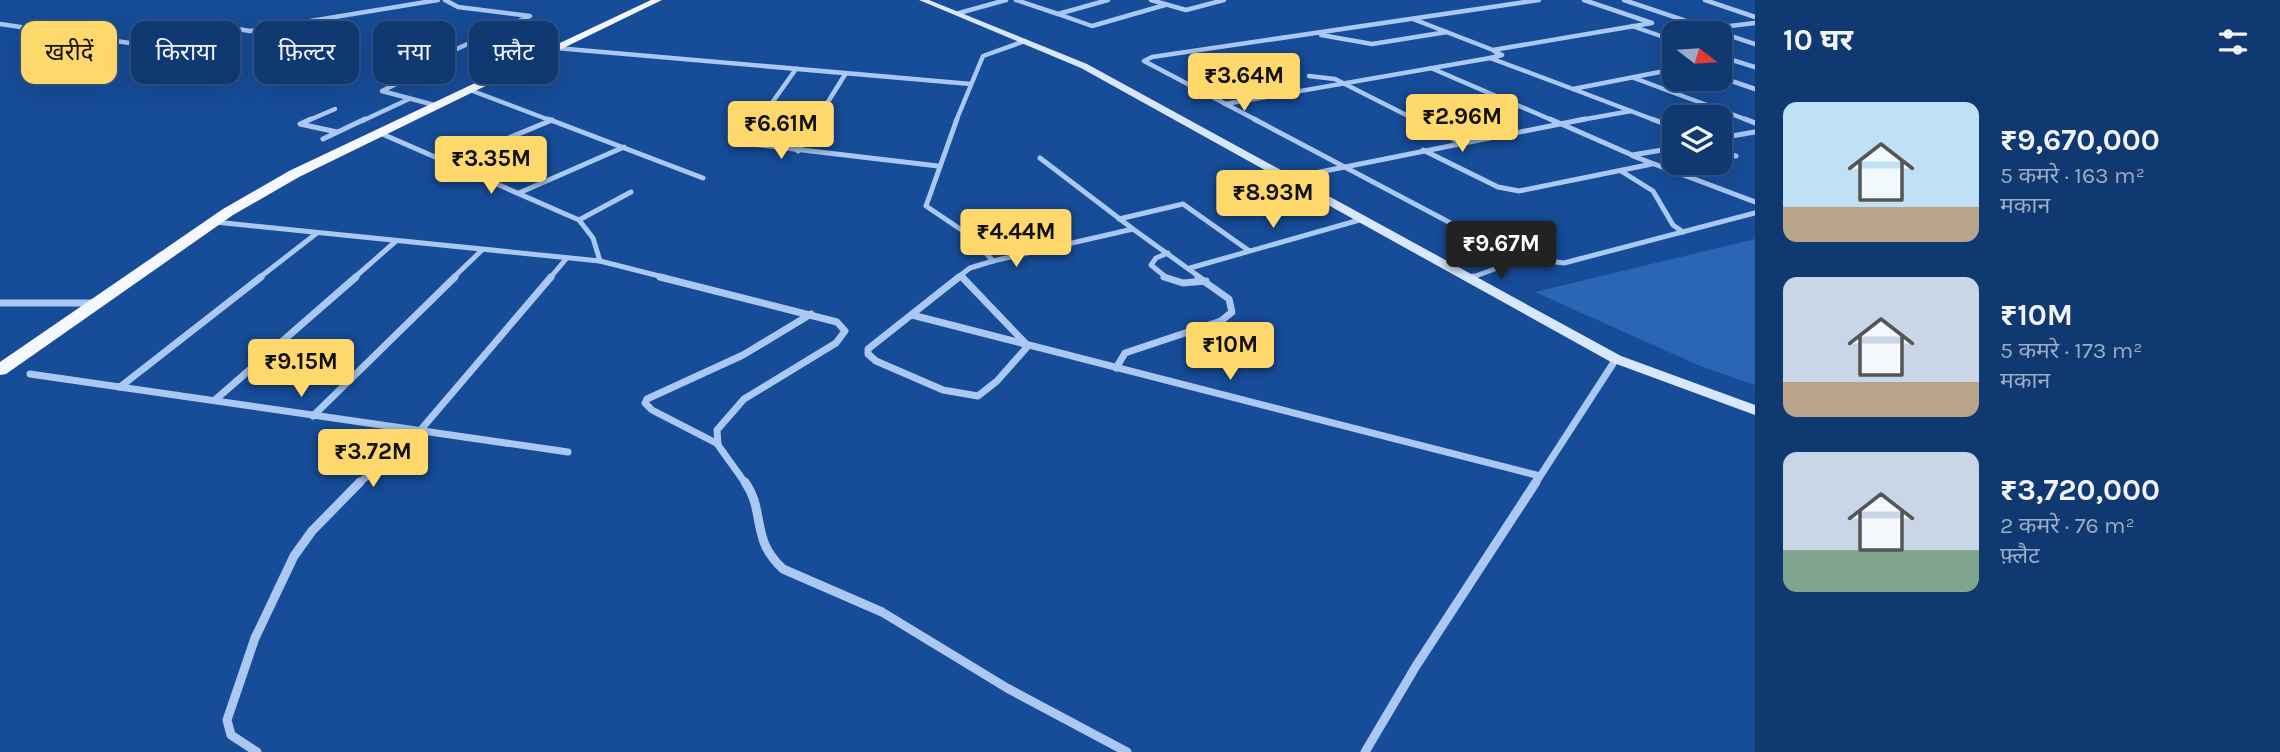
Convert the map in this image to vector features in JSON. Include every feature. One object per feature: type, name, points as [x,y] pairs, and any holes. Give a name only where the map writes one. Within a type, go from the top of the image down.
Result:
[{"type":"main road","points":[[558,47],[658,0]]},
{"type":"main road","points":[[0,370],[214,222],[294,174],[482,84]]},
{"type":"street","points":[[0,24],[157,47],[225,27],[250,31],[438,0]]},
{"type":"street","points":[[438,106],[382,91],[422,71],[432,60],[530,16],[458,7],[444,0]]},
{"type":"street","points":[[923,0],[1084,66],[1616,359],[1755,410]]},
{"type":"street","points":[[959,13],[1006,0]]},
{"type":"street","points":[[1016,0],[1091,26],[1165,5]]},
{"type":"street","points":[[1028,2],[1036,0]]},
{"type":"street","points":[[1058,14],[1108,0]]},
{"type":"street","points":[[1152,0],[1190,9],[1224,0]]},
{"type":"street","points":[[1539,0],[1144,60],[1504,252],[1524,258],[1564,263],[1755,213]]},
{"type":"street","points":[[1493,50],[1652,23],[1584,0]]},
{"type":"street","points":[[1624,0],[1686,21]]},
{"type":"street","points":[[1705,0],[1755,17]]},
{"type":"street","points":[[1224,104],[1502,55],[1413,19]]},
{"type":"street","points":[[1732,26],[1755,23]]},
{"type":"street","points":[[1632,26],[1662,36]]},
{"type":"street","points":[[1314,33],[1372,44],[1448,32]]},
{"type":"street","points":[[1732,36],[1755,44]]},
{"type":"street","points":[[993,261],[972,237],[926,206],[938,166],[983,55],[1025,41]]},
{"type":"street","points":[[558,48],[971,84]]},
{"type":"street","points":[[1490,58],[1662,123]]},
{"type":"street","points":[[1732,60],[1755,67]]},
{"type":"street","points":[[1430,68],[1652,164],[1755,202]]},
{"type":"street","points":[[796,69],[743,143],[938,166]]},
{"type":"street","points":[[1573,89],[1662,72]]},
{"type":"street","points":[[798,151],[846,73]]},
{"type":"street","points":[[1309,76],[1323,75],[1344,83],[1459,142]]},
{"type":"street","points":[[1634,77],[1755,123]]},
{"type":"street","points":[[1732,81],[1755,89]]},
{"type":"street","points":[[470,90],[703,178]]},
{"type":"street","points":[[323,139],[410,98]]},
{"type":"street","points":[[335,109],[300,124],[338,132]]},
{"type":"street","points":[[1290,178],[1459,142],[1631,111]]},
{"type":"street","points":[[448,163],[553,120]]},
{"type":"street","points":[[1732,136],[1755,132]]},
{"type":"street","points":[[380,133],[579,220],[593,238],[600,261]]},
{"type":"street","points":[[519,194],[624,147]]},
{"type":"street","points":[[1422,150],[1498,187],[1519,191],[1652,164]]},
{"type":"street","points":[[1632,155],[1662,150]]},
{"type":"street","points":[[1732,155],[1737,156]]},
{"type":"street","points":[[1040,158],[1228,299],[1231,312],[1221,321],[1125,352],[1116,368]]},
{"type":"street","points":[[1621,171],[1653,191],[1673,225],[1683,232]]},
{"type":"street","points":[[579,220],[631,192]]},
{"type":"street","points":[[1119,219],[1183,204],[1248,250]]},
{"type":"street","points":[[1190,268],[1363,218]]},
{"type":"street","points":[[214,222],[600,261],[811,314],[843,327],[843,337],[744,399],[717,430],[718,445]]},
{"type":"street","points":[[1028,346],[984,391],[964,397],[876,361],[868,354],[872,344],[912,316],[970,268],[1133,229]]},
{"type":"street","points":[[120,387],[317,232]]},
{"type":"street","points":[[215,400],[396,241]]},
{"type":"street","points":[[313,416],[482,250]]},
{"type":"street","points":[[1168,253],[1156,258],[1151,265],[1164,276],[1185,285],[1206,281]]},
{"type":"street","points":[[1470,278],[1524,258]]},
{"type":"street","points":[[257,752],[231,735],[227,720],[275,592],[294,556],[321,521],[372,469],[418,433],[566,259]]},
{"type":"street","points":[[961,276],[1028,346]]},
{"type":"street","points":[[0,303],[98,303]]},
{"type":"street","points":[[811,314],[743,355],[647,399],[648,407],[718,445],[748,485],[761,541],[772,559],[783,569],[882,612],[1007,688],[1127,752]]},
{"type":"street","points":[[912,316],[1540,476]]},
{"type":"street","points":[[1365,752],[1416,666],[1616,359]]},
{"type":"street","points":[[30,374],[215,400],[418,433],[568,452]]},
{"type":"shaded area","points":[[1755,239],[1755,385],[1700,366],[1535,292]]}]
